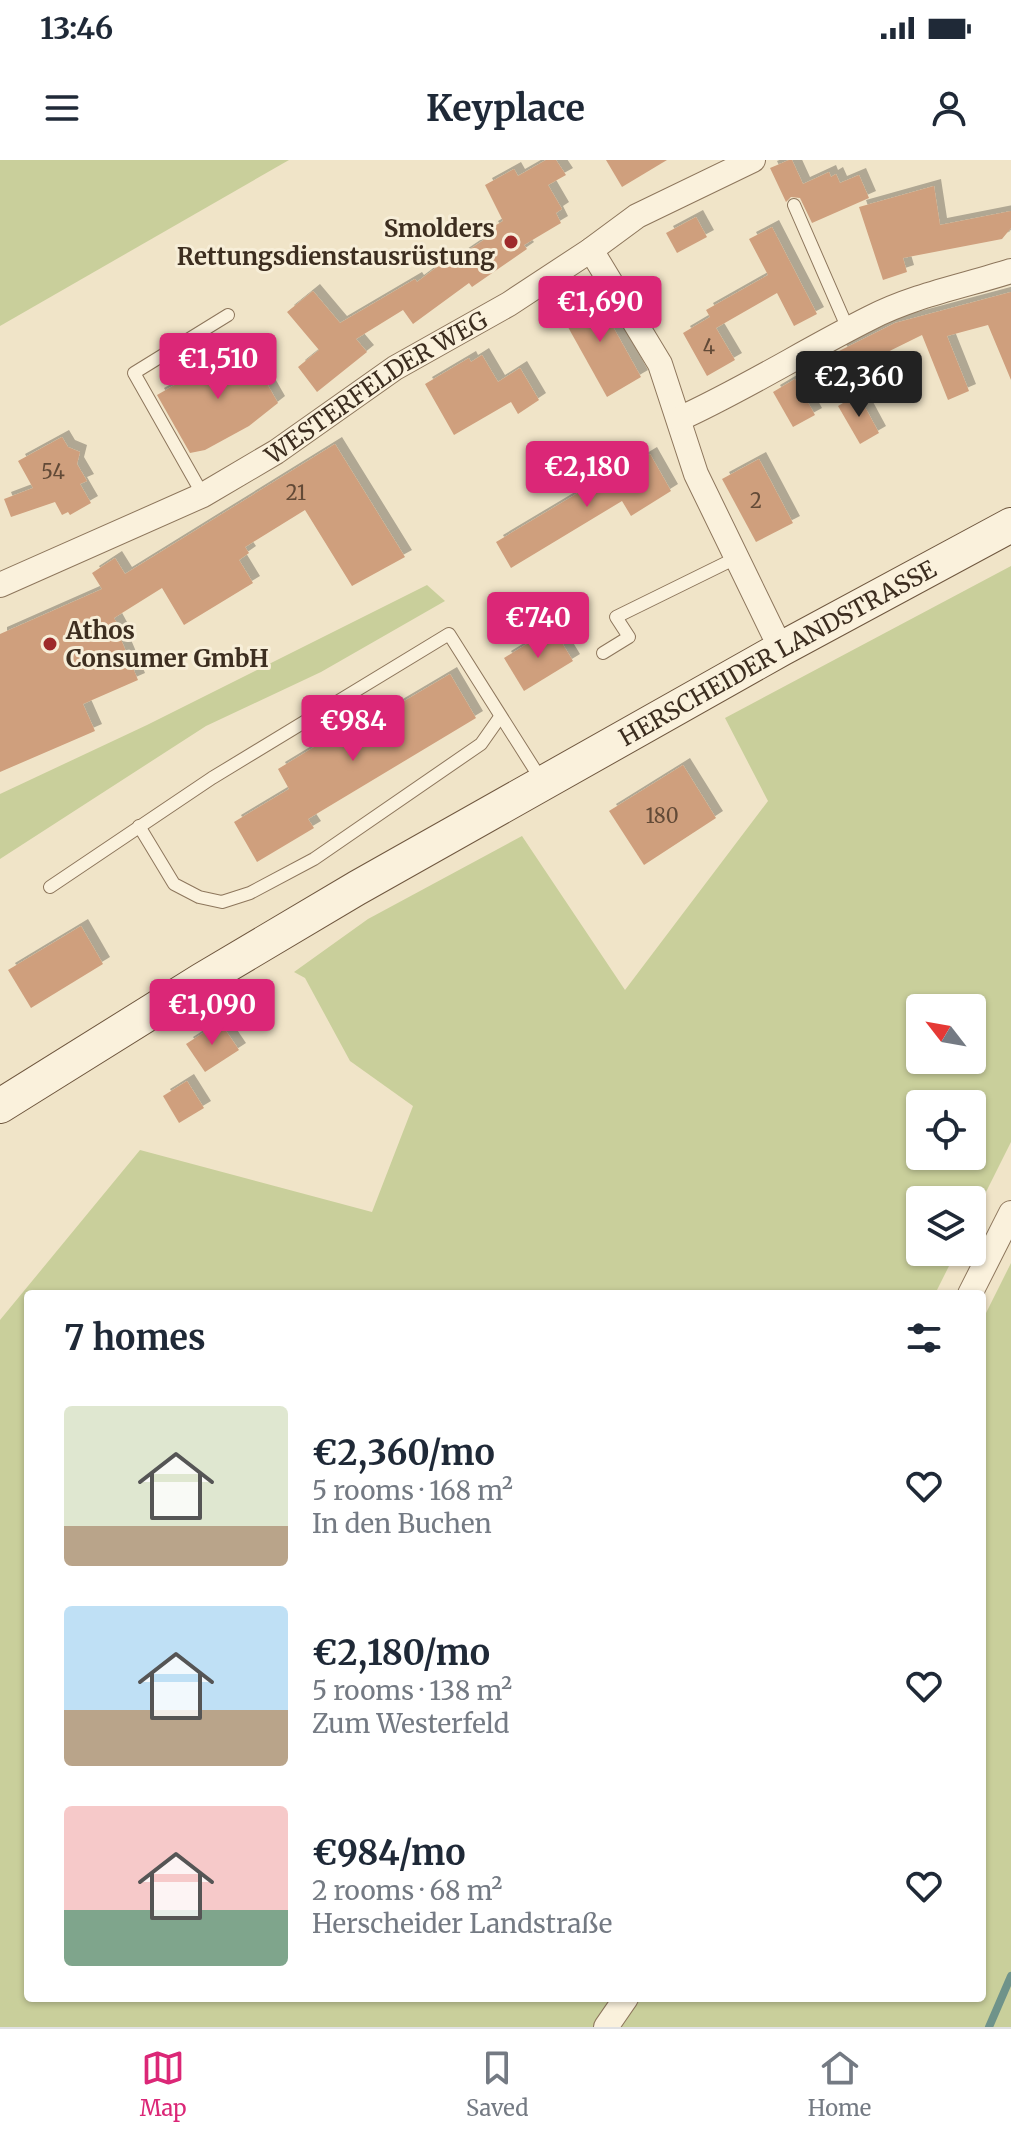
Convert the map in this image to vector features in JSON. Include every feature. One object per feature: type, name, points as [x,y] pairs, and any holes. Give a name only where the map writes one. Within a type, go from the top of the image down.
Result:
[{"type":"main road","name":"HERSCHEIDER LANDSTRASSE","points":[[0,1106],[357,888],[781,649],[1011,525]]},
{"type":"street","name":"WESTERFELDER WEG","points":[[0,585],[203,495],[276,452],[395,368],[509,304],[637,216],[753,160]]},
{"type":"street","points":[[591,250],[660,364],[696,474],[781,649]]},
{"type":"street","points":[[679,419],[894,307],[1011,271]]},
{"type":"street","points":[[972,1290],[1011,1213]]},
{"type":"street","points":[[606,2027],[623,2002]]},
{"type":"lane","points":[[794,205],[848,329]]},
{"type":"lane","points":[[203,495],[134,373],[228,315]]},
{"type":"lane","points":[[603,653],[629,637],[616,617],[738,557]]},
{"type":"lane","points":[[50,887],[212,778],[449,634],[544,783]]},
{"type":"lane","points":[[139,826],[174,884],[199,897],[222,902],[250,893],[314,859],[481,744],[500,717]]},
{"type":"green space","points":[[0,160],[289,160],[0,326]]},
{"type":"green space","points":[[1011,566],[1011,1142],[986,1192],[986,1186],[906,1186],[906,1266],[949,1266],[937,1290],[25,1290],[140,1150],[372,1212],[413,1106],[350,1061],[305,978],[294,972],[368,919],[522,836],[625,990],[768,801],[725,718]]},
{"type":"green space","points":[[427,585],[445,601],[321,672],[206,726],[0,859],[0,794],[147,725]]},
{"type":"green space","points":[[1011,1263],[1011,2027],[0,2027],[0,1320],[24,1291],[24,2002],[986,2002],[986,1313]]},
{"type":"building","points":[[546,160],[556,160],[566,175],[548,185],[562,209],[556,213],[561,223],[524,245],[527,249],[472,287],[469,283],[413,324],[403,310],[356,339],[367,352],[317,392],[298,367],[319,350],[287,312],[313,291],[340,323],[415,279],[417,282],[445,261],[452,257],[454,260],[494,233],[491,228],[503,221],[485,185],[514,169],[518,176]]},
{"type":"building","points":[[606,160],[667,160],[622,187]]},
{"type":"building","points":[[792,160],[803,184],[829,172],[831,177],[836,174],[840,183],[859,175],[869,198],[812,223],[800,198],[791,197],[786,202],[770,168]]},
{"type":"building","points":[[934,186],[940,225],[1011,211],[1011,228],[1002,239],[903,258],[907,272],[883,280],[859,207]]},
{"type":"building","points":[[696,217],[707,237],[677,253],[666,233]]},
{"type":"building","points":[[772,227],[817,314],[794,326],[777,293],[716,328],[735,360],[707,376],[683,333],[710,317],[706,310],[768,275],[749,239]]},
{"type":"building","points":[[593,291],[641,377],[607,397],[559,311]]},
{"type":"building","points":[[1011,292],[1011,380],[988,325],[947,336],[969,391],[948,400],[922,335],[849,371],[839,351],[895,323]]},
{"type":"building","points":[[245,345],[278,403],[249,426],[205,450],[190,453],[157,395]]},
{"type":"building","points":[[482,355],[498,382],[520,368],[539,400],[518,414],[511,402],[454,435],[425,384],[469,358],[471,362]]},
{"type":"building","points":[[795,379],[815,415],[793,427],[773,392]]},
{"type":"building","points":[[858,394],[879,433],[860,444],[838,406]]},
{"type":"building","points":[[62,437],[68,447],[80,452],[77,464],[87,481],[80,484],[91,503],[70,515],[68,512],[62,515],[55,502],[11,517],[4,499],[33,488],[18,461]]},
{"type":"building","points":[[335,444],[405,557],[352,586],[305,510],[245,547],[249,553],[239,560],[253,583],[184,625],[162,588],[114,618],[138,680],[83,704],[95,731],[0,772],[0,634],[102,589],[92,573],[115,558],[125,574]]},
{"type":"building","points":[[650,454],[671,491],[631,516],[622,501],[511,568],[496,542],[608,475],[610,478]]},
{"type":"building","points":[[759,459],[793,523],[756,542],[722,479]]},
{"type":"building","points":[[553,628],[573,661],[524,691],[504,658]]},
{"type":"building","points":[[450,674],[476,718],[308,819],[314,828],[257,862],[234,822],[289,789],[278,769],[385,704],[389,710]]},
{"type":"building","points":[[683,765],[716,818],[644,865],[609,811]]},
{"type":"building","points":[[81,926],[103,964],[31,1008],[8,970]]},
{"type":"building","points":[[220,1022],[239,1050],[205,1072],[186,1044]]},
{"type":"building","points":[[187,1081],[204,1108],[179,1123],[163,1096]]},
{"type":"waterway","points":[[989,2027],[1011,1976]]},
{"type":"place","name":"Smolders Rettungsdienstausrüstung","points":[[511,242]]},
{"type":"place","name":"Athos Consumer GmbH","points":[[50,644]]}]
